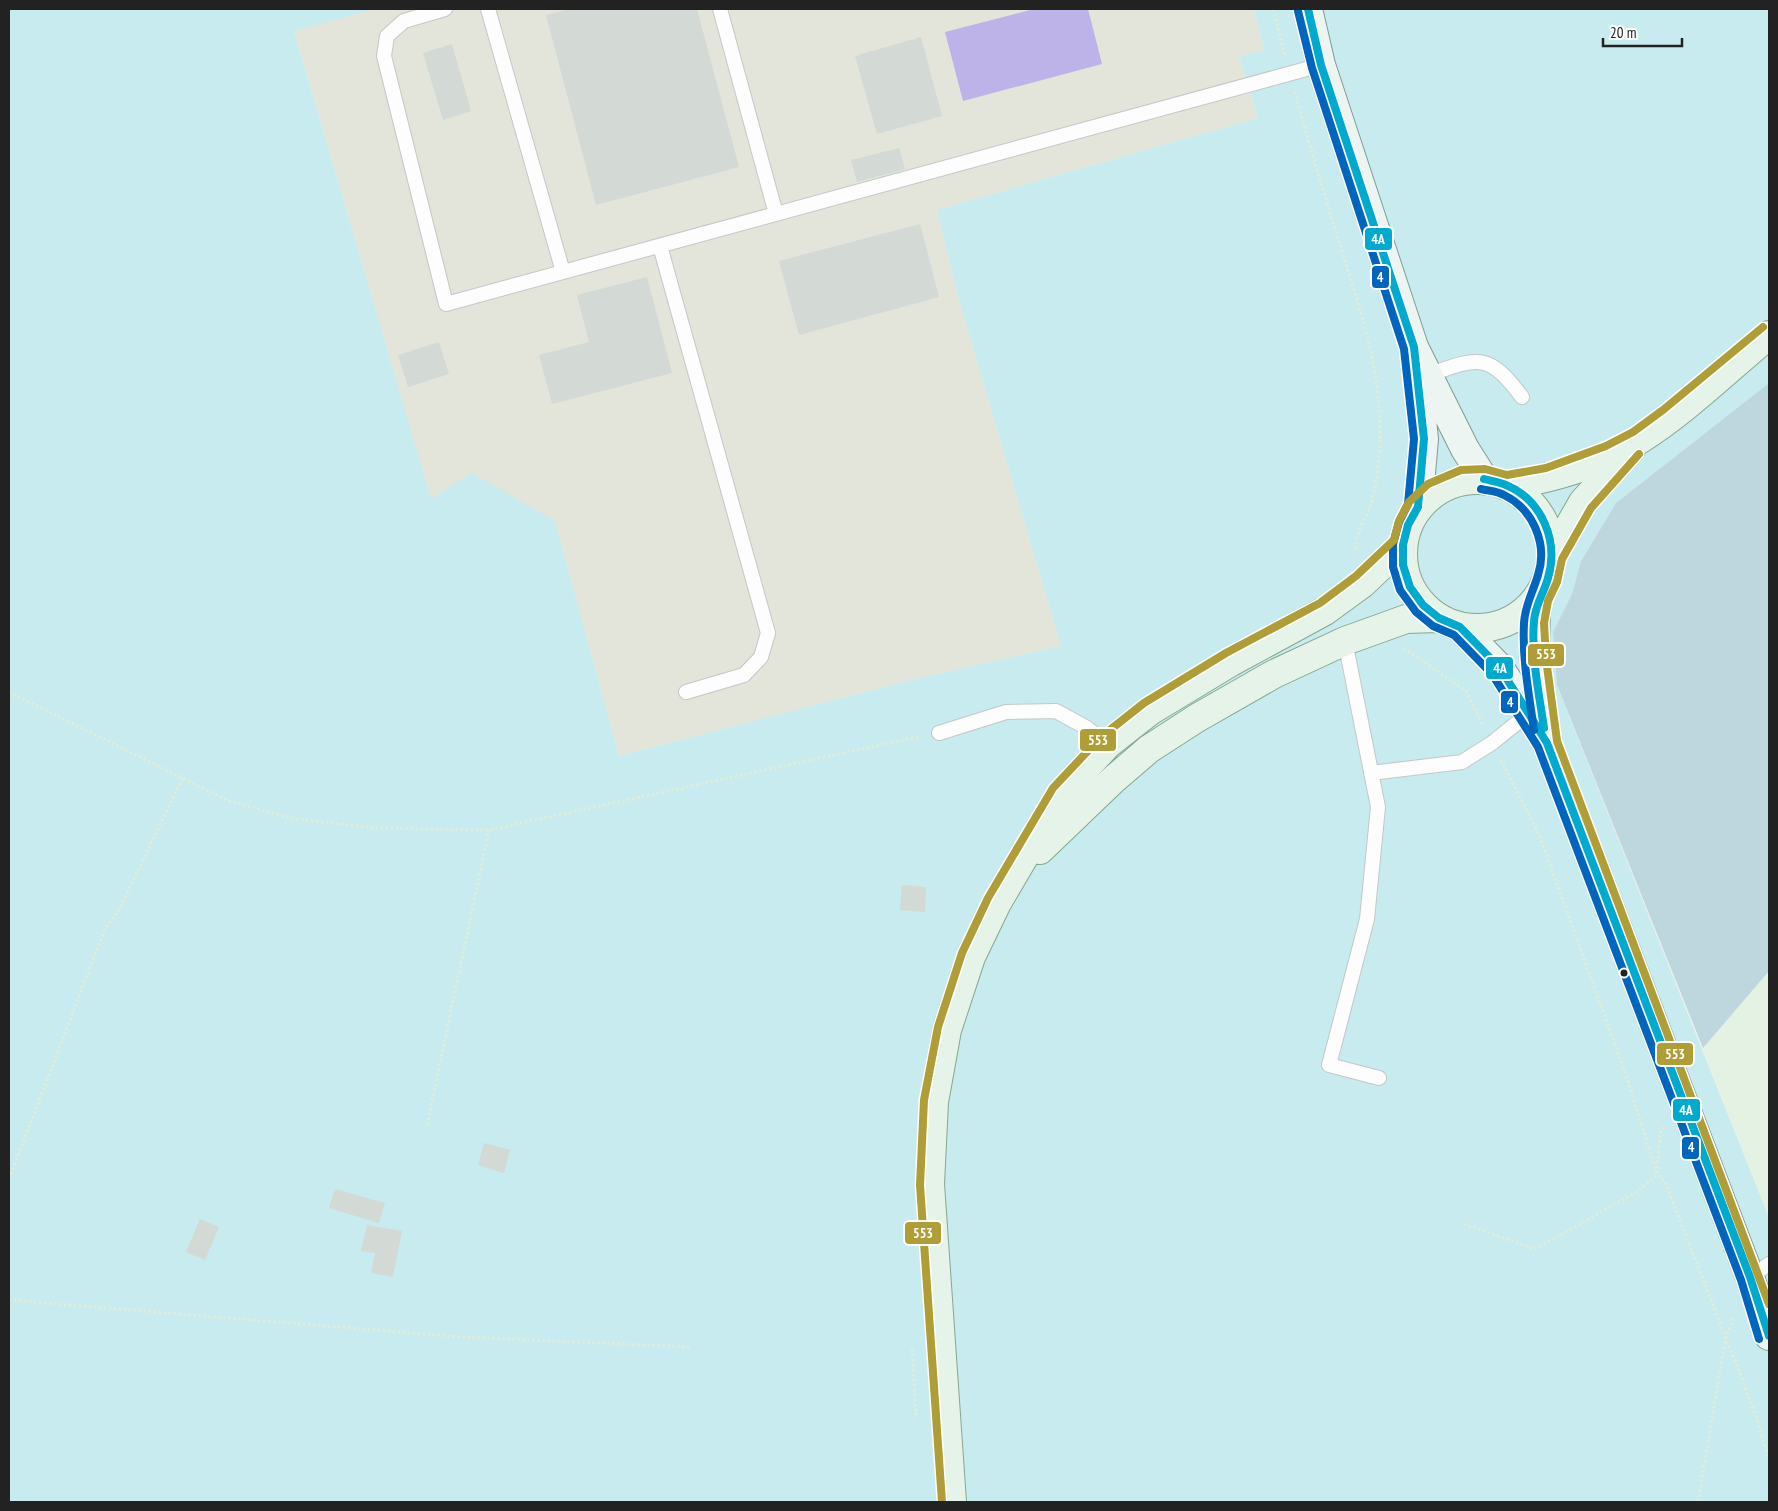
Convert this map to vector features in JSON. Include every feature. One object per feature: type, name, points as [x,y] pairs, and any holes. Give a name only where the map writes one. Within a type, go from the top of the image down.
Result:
[{"type":"main road","points":[[1449,622],[1422,605],[1410,587],[1403,565],[1403,545],[1408,525],[1418,508],[1433,494],[1451,484],[1549,478],[1610,455],[1638,440],[1669,418],[1769,335]]},
{"type":"main road","points":[[1552,556],[1583,502],[1638,440]]},
{"type":"main road","points":[[1016,874],[1106,787],[1149,749],[1197,718],[1274,674],[1345,641],[1406,619],[1449,622],[1481,629],[1502,624],[1522,614],[1538,598],[1548,578],[1552,556],[1549,534],[1540,513],[1525,496],[1495,482]]},
{"type":"main road","points":[[952,1502],[930,1184],[934,1102],[947,1030],[971,958],[997,903],[1016,874],[1061,794],[1108,744],[1150,711],[1231,662],[1325,611],[1362,584],[1403,545]]},
{"type":"street","points":[[1308,9],[1321,65],[1414,347],[1465,449],[1495,482]]},
{"type":"street","points":[[1414,347],[1424,439],[1418,508]]},
{"type":"street","points":[[1538,598],[1534,622],[1536,660],[1547,744]]},
{"type":"street","points":[[1449,622],[1500,668],[1547,744],[1681,1098],[1760,1271],[1769,1336]]},
{"type":"lane","points":[[445,9],[404,21],[387,36],[384,56],[446,304],[1321,65]]},
{"type":"lane","points":[[488,9],[563,272]]},
{"type":"lane","points":[[720,9],[776,214]]},
{"type":"lane","points":[[660,246],[768,633],[761,656],[744,675],[686,692]]},
{"type":"lane","points":[[1428,375],[1464,362],[1490,363],[1505,374],[1522,397]]},
{"type":"lane","points":[[1345,641],[1378,807],[1367,919],[1330,1065],[1379,1078]]},
{"type":"lane","points":[[939,733],[1006,712],[1056,711],[1087,728],[1108,744]]},
{"type":"lane","points":[[1372,773],[1462,762],[1492,743],[1528,714]]},
{"type":"path","points":[[1273,9],[1314,162],[1372,355],[1376,389],[1379,455],[1371,503],[1354,543],[1362,584]]},
{"type":"path","points":[[1378,628],[1466,691],[1539,834],[1626,1075],[1656,1174],[1666,1184],[1725,1340],[1754,1410],[1769,1460]]},
{"type":"path","points":[[9,692],[229,801],[296,819],[375,828],[489,830],[939,733]]},
{"type":"path","points":[[9,1179],[104,929],[120,910],[183,777]]},
{"type":"path","points":[[426,1125],[489,830]]},
{"type":"path","points":[[1464,1224],[1535,1249],[1637,1192],[1656,1174],[1660,1134],[1681,1098]]},
{"type":"path","points":[[1698,1502],[1725,1340],[1760,1271]]},
{"type":"path","points":[[9,1300],[460,1337],[692,1347]]},
{"type":"path","points":[[912,1339],[917,1419]]},
{"type":"shaded area","points":[[9,9],[374,9],[294,31],[431,499],[472,473],[555,521],[619,756],[915,679],[1061,646],[958,297],[937,210],[1258,118],[1239,57],[1264,50],[1254,9],[1769,9],[1769,383],[1616,503],[1581,561],[1572,594],[1553,632],[1557,686],[1769,1218],[1769,1502],[9,1502]]},
{"type":"shaded area","points":[[374,9],[1254,9],[1264,50],[1239,58],[1258,118],[937,210],[958,297],[1061,646],[915,679],[619,756],[555,521],[431,500],[294,30]]},
{"type":"shaded area","points":[[1034,9],[1088,9],[1102,64],[963,101],[945,32]]},
{"type":"shaded area","points":[[1769,383],[1769,971],[1703,1048],[1557,685],[1553,632],[1572,594],[1581,561],[1616,503]]},
{"type":"shaded area","points":[[1769,971],[1769,1218],[1703,1048]]},
{"type":"building","points":[[570,9],[697,9],[739,167],[596,205],[546,15]]},
{"type":"building","points":[[921,37],[942,116],[877,134],[855,56]]},
{"type":"building","points":[[452,44],[471,111],[443,120],[423,53]]},
{"type":"building","points":[[899,148],[905,169],[857,182],[851,160]]},
{"type":"building","points":[[920,224],[939,297],[799,335],[779,261]]},
{"type":"building","points":[[647,277],[672,373],[552,404],[539,355],[589,342],[577,295]]},
{"type":"building","points":[[439,342],[449,374],[408,387],[398,355]]},
{"type":"building","points":[[902,885],[926,887],[925,912],[900,910]]},
{"type":"building","points":[[484,1143],[510,1150],[504,1173],[478,1165]]},
{"type":"building","points":[[335,1189],[385,1203],[379,1223],[329,1208]]},
{"type":"building","points":[[200,1219],[219,1227],[205,1260],[186,1252]]},
{"type":"building","points":[[367,1225],[402,1231],[393,1277],[371,1273],[375,1253],[361,1251]]},
{"type":"transit line","name":"4A","points":[[1308,9],[1321,65],[1414,347],[1424,439],[1418,507],[1408,525],[1403,545],[1403,565],[1410,587],[1423,605],[1439,618],[1460,627],[1500,668],[1547,743],[1750,1277],[1769,1336]]},
{"type":"transit line","name":"4","points":[[1298,11],[1312,68],[1404,349],[1414,439],[1408,504],[1399,522],[1393,544],[1393,567],[1400,590],[1416,612],[1433,626],[1454,635],[1492,674],[1538,747],[1741,1280],[1759,1339]]},
{"type":"transit line","name":"553","points":[[942,1502],[920,1185],[924,1100],[938,1027],[962,953],[988,898],[1053,788],[1101,737],[1144,703],[1226,653],[1320,603],[1356,576],[1394,540],[1399,521],[1409,502],[1428,484],[1461,470],[1485,469],[1507,475],[1546,468],[1606,446],[1633,432],[1663,410],[1763,327]]},
{"type":"transit line","name":"553","points":[[1639,454],[1591,508],[1562,559],[1557,582],[1548,601],[1544,623],[1546,659],[1557,741],[1769,1304]]},
{"type":"transit line","name":"4A","points":[[1484,479],[1498,482],[1519,492],[1538,511],[1545,523],[1549,536],[1551,564],[1536,610],[1533,634],[1536,675],[1544,728]]},
{"type":"transit line","name":"4","points":[[1481,489],[1499,493],[1514,501],[1530,518],[1539,540],[1541,563],[1526,610],[1524,623],[1525,663],[1534,730]]}]
